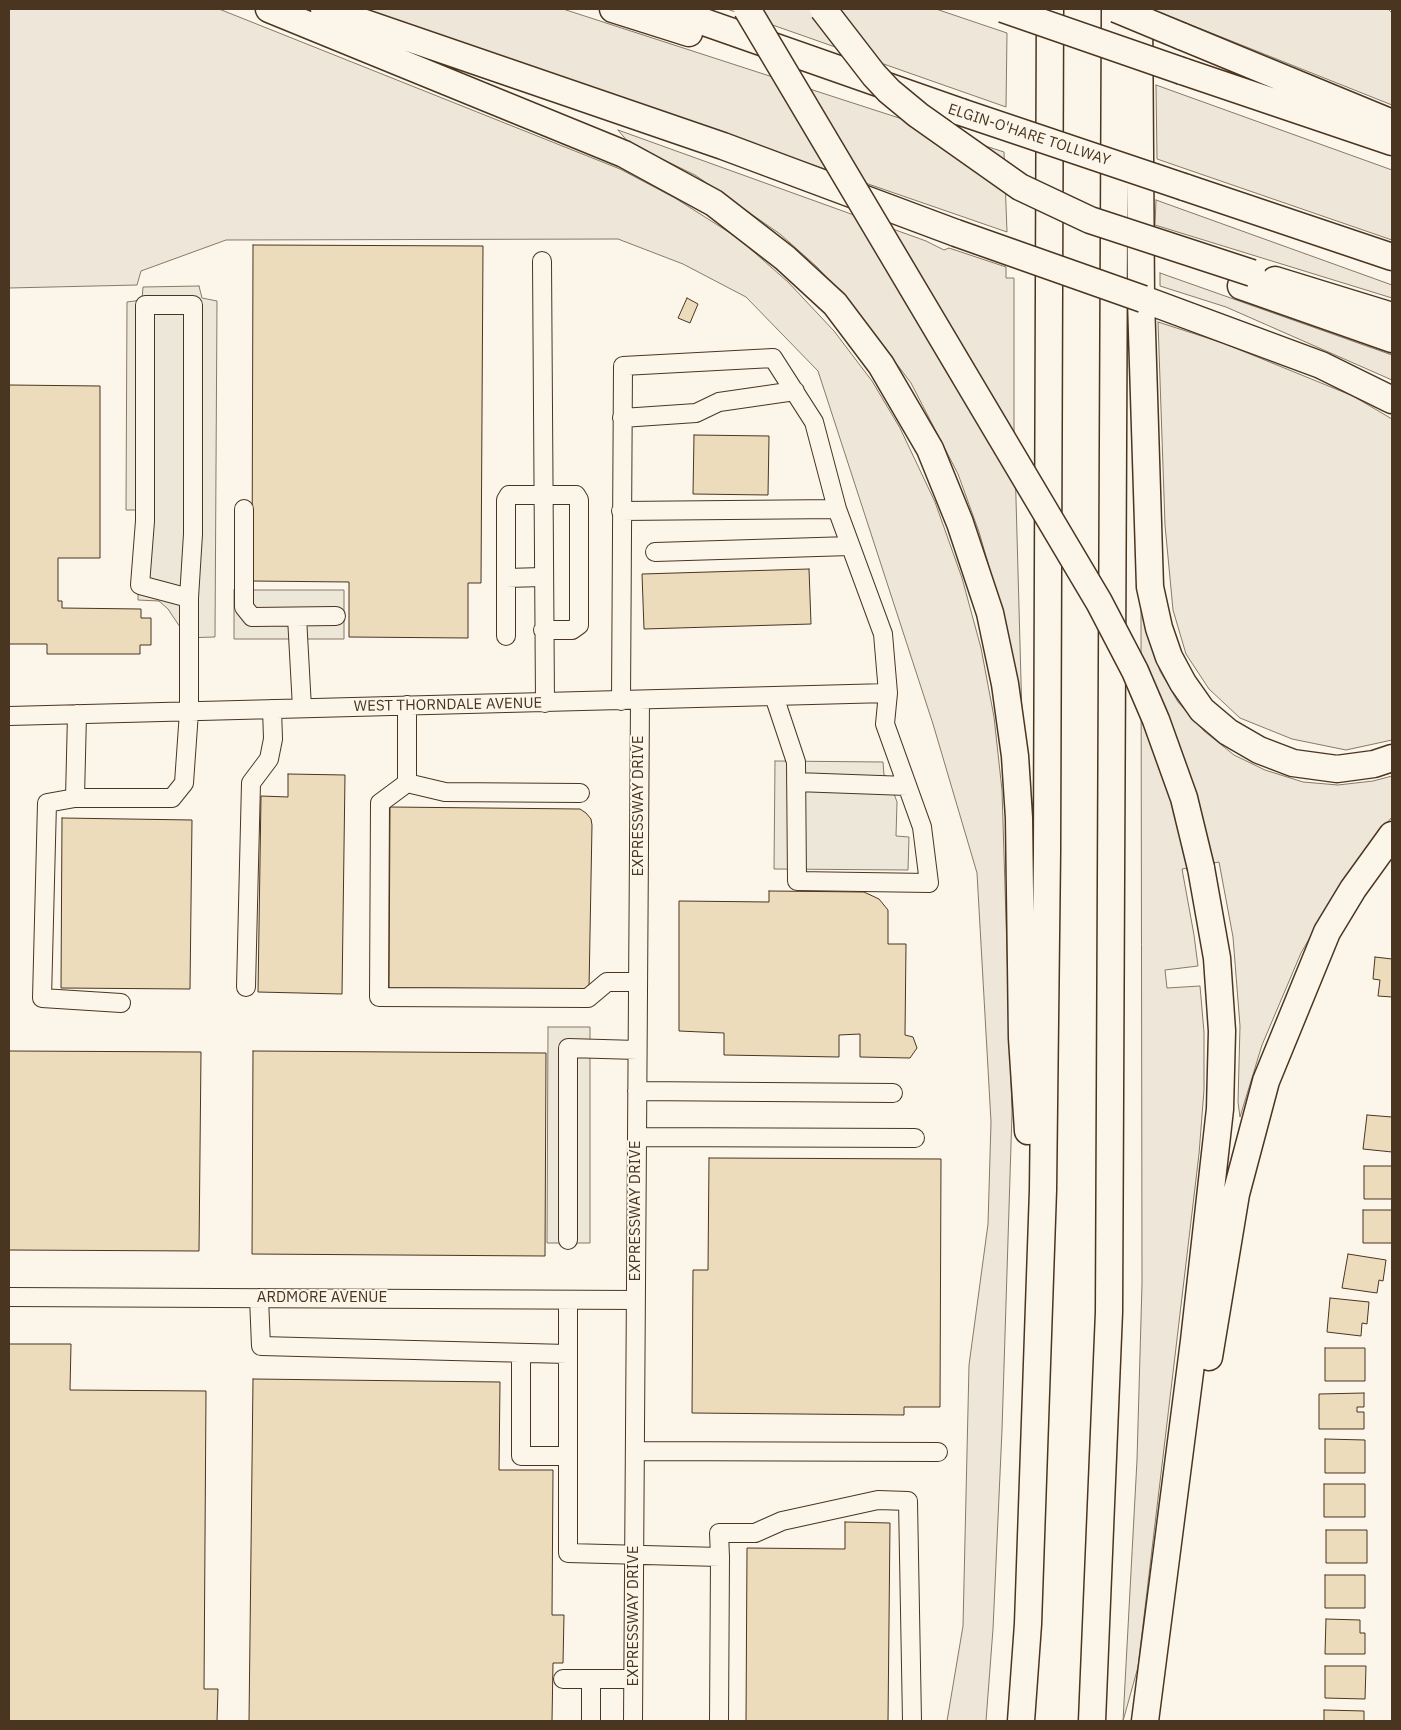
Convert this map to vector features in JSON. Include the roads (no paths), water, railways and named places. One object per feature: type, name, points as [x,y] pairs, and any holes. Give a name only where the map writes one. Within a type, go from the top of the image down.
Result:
[{"type":"highway","points":[[269,9],[624,154],[714,203],[785,258],[835,304],[881,364],[930,449],[960,523],[990,613],[1005,684],[1019,818],[1022,1038],[1039,1326]]},
{"type":"highway","points":[[324,9],[723,146],[956,233],[1198,318],[1321,365],[1392,400]]},
{"type":"highway","points":[[613,9],[746,51],[821,64]]},
{"type":"highway","name":"ELGIN-O'HARE TOLLWAY","points":[[667,9],[961,112],[1392,257]]},
{"type":"highway","points":[[748,9],[1099,602],[1135,671],[1156,720],[1184,798],[1202,868],[1217,958],[1222,1031],[1220,1109],[1196,1322],[1145,1721]]},
{"type":"highway","points":[[823,9],[874,75],[918,115],[1020,187],[1090,220],[1247,279],[1392,339]]},
{"type":"highway","points":[[1002,9],[1392,142]]},
{"type":"highway","points":[[1031,9],[1048,361]]},
{"type":"highway","points":[[1021,1721],[1028,1624],[1043,1190],[1047,852],[1050,9]]},
{"type":"highway","points":[[1092,1721],[1109,1312],[1115,9],[1392,123]]},
{"type":"highway","points":[[1139,9],[1140,300],[1150,587],[1158,628],[1169,657],[1182,683],[1202,710],[1228,732],[1259,750],[1293,763],[1337,769],[1374,764],[1392,758]]},
{"type":"highway","points":[[1247,279],[1392,316]]},
{"type":"highway","points":[[1161,1590],[1182,1530],[1236,1194],[1266,1081],[1327,932],[1353,889],[1392,835]]},
{"type":"highway","points":[[1313,968],[1337,937],[1364,894],[1392,856]]},
{"type":"street","points":[[542,262],[542,577],[545,703]]},
{"type":"street","points":[[121,1003],[42,998],[47,803],[75,798],[172,798],[184,783],[189,712],[189,598],[193,534],[193,306],[145,305],[145,521],[140,585],[189,598]]},
{"type":"street","points":[[621,701],[623,366],[773,358],[814,422],[836,509],[882,634],[888,692],[885,724],[922,827],[929,883],[797,881],[796,762],[774,696]]},
{"type":"street","points":[[622,418],[696,413],[719,402],[795,392]]},
{"type":"street","points":[[506,636],[506,500],[510,495],[576,495],[579,500],[579,625],[572,630],[543,630]]},
{"type":"street","points":[[244,509],[244,606],[252,617],[336,616]]},
{"type":"street","points":[[621,511],[836,509]]},
{"type":"street","points":[[655,552],[850,546]]},
{"type":"street","points":[[506,578],[542,577]]},
{"type":"street","points":[[297,617],[302,708]]},
{"type":"street","name":"WEST THORNDALE AVENUE","points":[[9,716],[407,705],[640,701],[888,692]]},
{"type":"street","name":"EXPRESSWAY DRIVE","points":[[633,1721],[640,701]]},
{"type":"street","points":[[407,705],[407,783]]},
{"type":"street","points":[[246,987],[251,783],[269,759],[273,739],[272,709]]},
{"type":"street","points":[[75,798],[77,714]]},
{"type":"street","points":[[796,782],[907,786]]},
{"type":"street","points":[[580,793],[446,792],[407,783],[380,803],[379,997],[588,998],[607,982],[638,982]]},
{"type":"street","points":[[568,1240],[568,1048],[637,1050]]},
{"type":"street","points":[[637,1092],[893,1093]]},
{"type":"street","points":[[637,1137],[915,1138]]},
{"type":"street","name":"ARDMORE AVENUE","points":[[9,1297],[636,1300]]},
{"type":"street","points":[[259,1298],[261,1346],[567,1354]]},
{"type":"street","points":[[568,1300],[568,1553],[720,1557]]},
{"type":"street","points":[[521,1354],[521,1456],[568,1456]]},
{"type":"street","points":[[635,1450],[938,1452]]},
{"type":"street","points":[[719,1721],[719,1533],[754,1533],[782,1521],[878,1500],[908,1501],[912,1721]]},
{"type":"street","points":[[563,1679],[633,1679]]},
{"type":"street","points":[[591,1679],[591,1721]]}]
